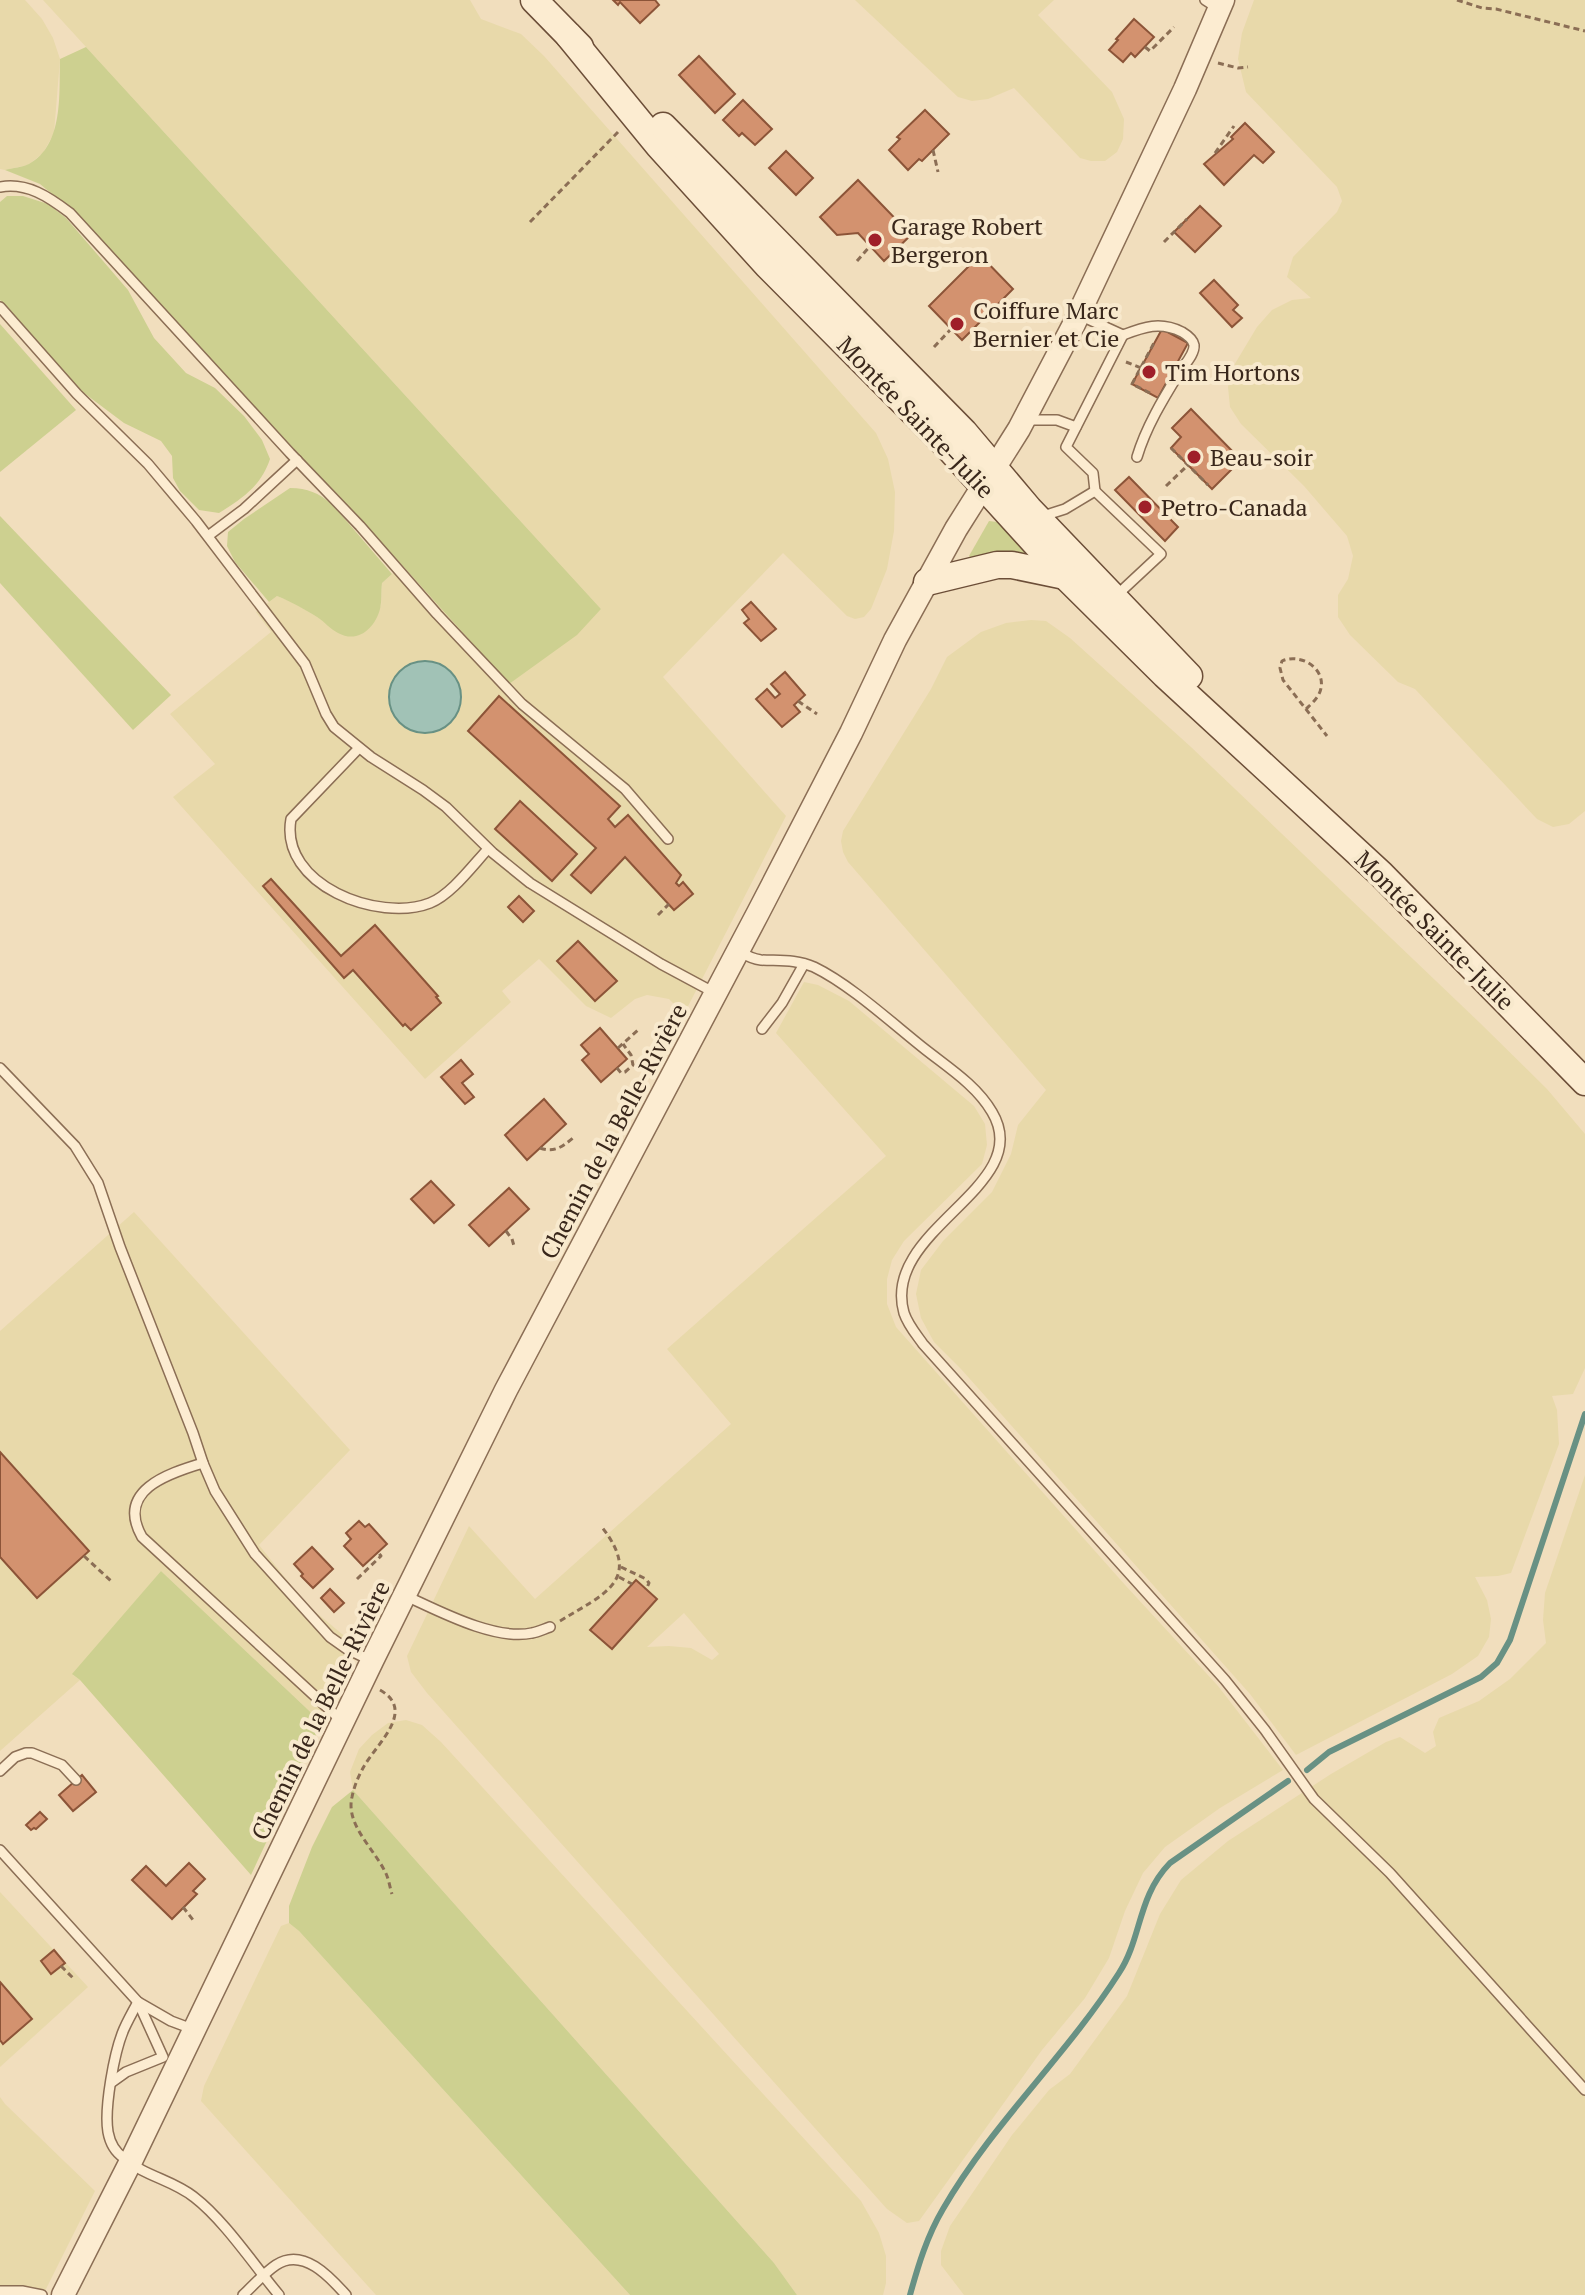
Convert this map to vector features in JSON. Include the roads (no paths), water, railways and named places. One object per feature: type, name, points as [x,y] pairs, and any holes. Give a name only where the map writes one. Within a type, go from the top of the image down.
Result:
[{"type":"main road","name":"Montée Sainte-Julie","points":[[534,0],[681,143],[964,432],[989,477],[1065,576],[1165,675],[1381,874],[1585,1082]]},
{"type":"main road","name":"Montée Sainte-Julie","points":[[569,36],[659,146],[767,265],[903,401],[1038,518],[1178,663],[1280,781]]},
{"type":"main road","points":[[927,582],[1004,565],[1065,576]]},
{"type":"street","name":"Chemin de la Belle-Rivière","points":[[63,2295],[130,2163],[170,2061],[195,2030],[506,1390],[738,951],[927,582],[1024,420],[1078,314],[1199,57],[1216,3]]},
{"type":"lane","points":[[0,187],[22,186],[54,201],[70,213],[522,704],[625,789],[668,839]]},
{"type":"lane","points":[[0,307],[77,394],[148,464],[208,536],[305,664],[334,727],[359,748],[444,806],[488,849],[530,883],[582,917],[715,993]]},
{"type":"lane","points":[[1078,314],[1123,335]]},
{"type":"lane","points":[[1114,598],[1161,554],[1095,491],[1093,473],[1066,447],[1123,335],[1149,325],[1162,324],[1190,336],[1193,352],[1143,439],[1137,457]]},
{"type":"lane","points":[[1024,420],[1049,419],[1076,427]]},
{"type":"lane","points":[[208,536],[244,509],[297,460]]},
{"type":"lane","points":[[1038,518],[1065,509],[1095,491]]},
{"type":"lane","points":[[359,748],[291,819],[289,832],[292,846],[308,873],[318,881],[363,903],[413,908],[437,900],[488,849]]},
{"type":"lane","points":[[738,951],[759,960],[791,960],[814,967],[857,994],[965,1081],[984,1101],[998,1124],[999,1151],[987,1175],[928,1236],[906,1270],[902,1298],[908,1322],[923,1344],[1225,1680],[1314,1799],[1390,1873],[1585,2090]]},
{"type":"lane","points":[[762,1029],[782,1003],[804,964]]},
{"type":"lane","points":[[0,1068],[75,1146],[98,1183],[215,1491],[255,1554],[289,1594],[330,1637],[368,1670]]},
{"type":"lane","points":[[203,1463],[169,1475],[144,1492],[136,1501],[134,1523],[142,1537],[343,1722]]},
{"type":"lane","points":[[404,1595],[503,1633],[532,1633],[550,1627]]},
{"type":"lane","points":[[0,1771],[15,1757],[32,1753],[57,1761],[76,1780]]},
{"type":"lane","points":[[0,1850],[138,2002],[170,2061],[126,2072],[112,2082]]},
{"type":"lane","points":[[138,2002],[171,2021],[195,2030]]},
{"type":"lane","points":[[138,2002],[123,2031],[115,2058],[107,2114],[113,2147],[130,2163],[192,2195],[208,2209],[279,2295]]},
{"type":"lane","points":[[243,2295],[277,2264],[286,2260],[316,2265],[346,2295]]},
{"type":"lane","points":[[0,2291],[42,2295]]},
{"type":"water","points":[[425,661],[451,671],[461,697],[451,723],[425,733],[399,723],[389,697],[399,671]]},
{"type":"waterway","points":[[1307,1770],[1329,1752],[1481,1677],[1497,1663],[1510,1640],[1585,1414]]},
{"type":"waterway","points":[[910,2295],[937,2219],[984,2148],[1076,2033],[1119,1973],[1159,1876],[1170,1863],[1288,1781]]},
{"type":"place","name":"Garage Robert Bergeron","points":[[875,240]]},
{"type":"place","name":"Coiffure Marc Bernier et Cie","points":[[957,324]]},
{"type":"place","name":"Tim Hortons","points":[[1149,372]]},
{"type":"place","name":"Beau-soir","points":[[1194,457]]},
{"type":"place","name":"Petro-Canada","points":[[1145,507]]}]
